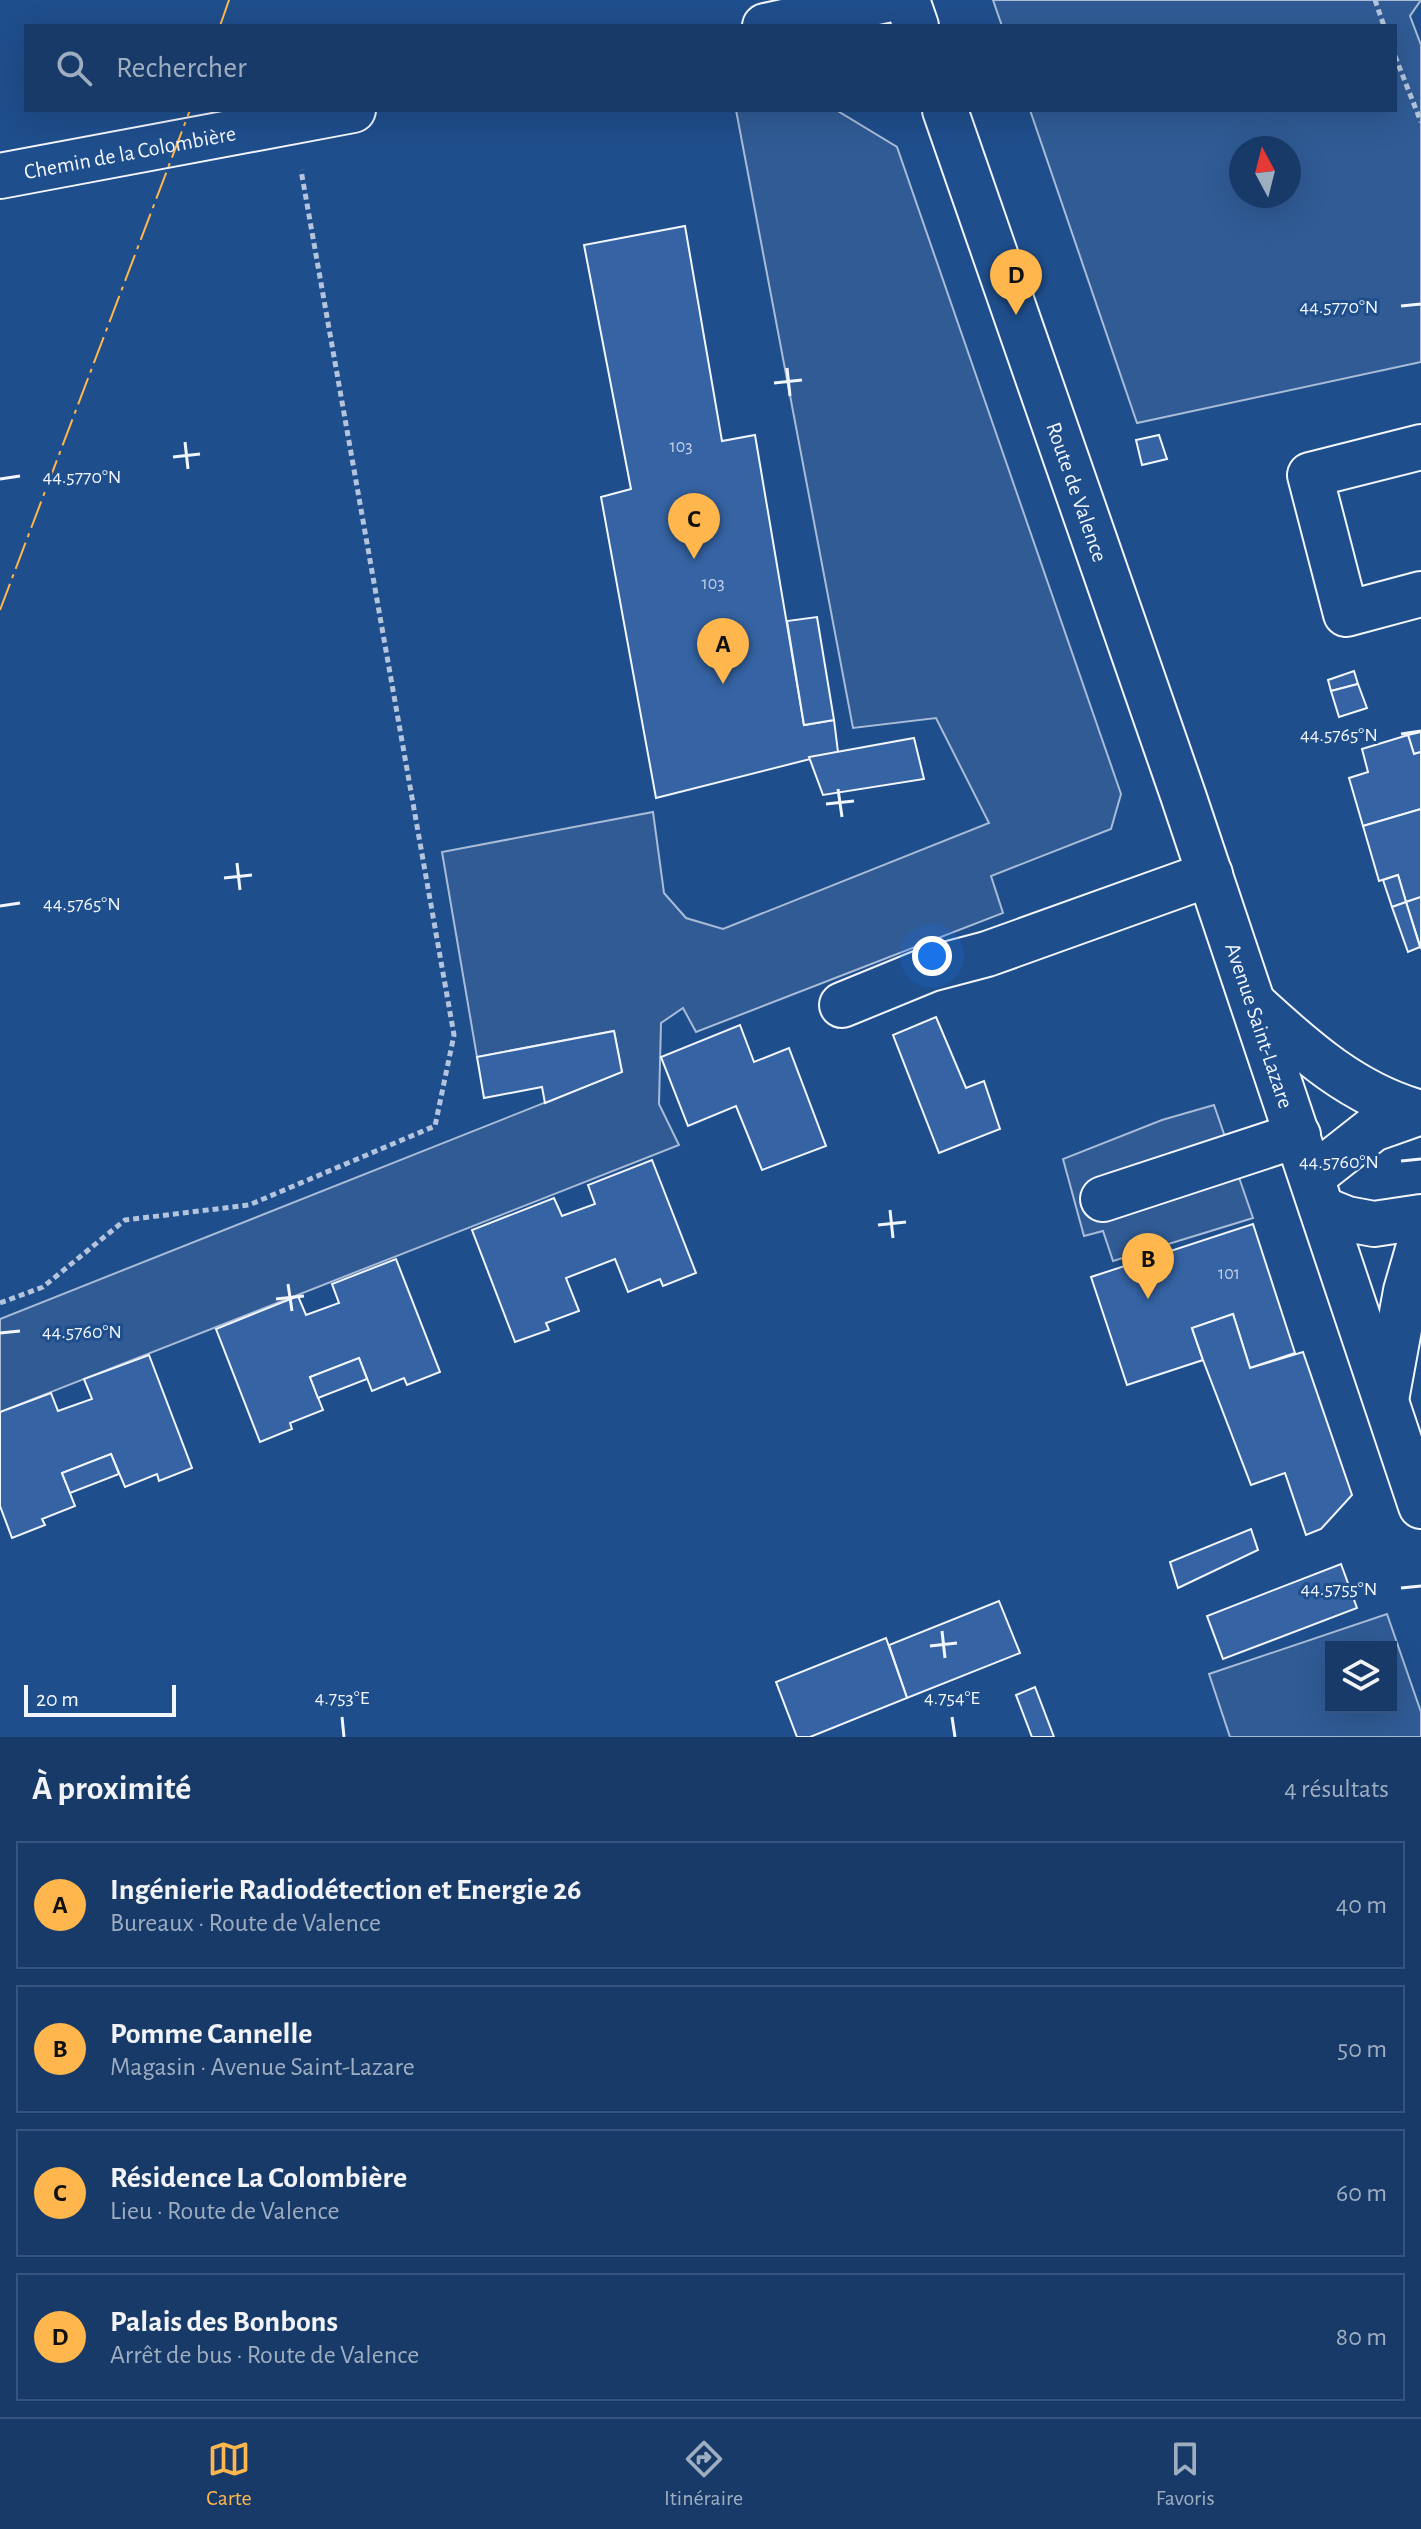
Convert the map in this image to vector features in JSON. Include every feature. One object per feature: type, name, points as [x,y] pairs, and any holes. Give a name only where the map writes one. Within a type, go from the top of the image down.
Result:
[{"type":"main road","points":[[774,24],[886,0]]},
{"type":"main road","points":[[907,0],[915,24]]},
{"type":"main road","name":"Chemin de la Colombière","points":[[0,176],[342,112]]},
{"type":"main road","name":"Route de Valence","points":[[946,112],[1210,874]]},
{"type":"main road","points":[[1421,447],[1310,475],[1346,614],[1421,594]]},
{"type":"main road","points":[[842,1005],[930,969],[987,954],[1210,874]]},
{"type":"main road","name":"Avenue Saint-Lazare","points":[[1210,874],[1386,1400]]},
{"type":"main road","points":[[1254,1004],[1304,1050],[1363,1091],[1420,1113]]},
{"type":"main road","points":[[1420,1113],[1373,1129],[1317,1193],[1347,1219],[1374,1224],[1421,1217]]},
{"type":"main road","points":[[1103,1199],[1298,1135]]},
{"type":"main road","points":[[1421,1239],[1406,1291],[1386,1400],[1421,1506]]},
{"type":"path","points":[[1375,0],[1383,24]]},
{"type":"path","points":[[1397,61],[1421,122]]},
{"type":"path","points":[[0,1303],[43,1287],[125,1220],[249,1205],[435,1126],[454,1035],[292,121]]},
{"type":"shaded area","points":[[993,0],[1421,0],[1410,16],[1421,45],[1421,362],[1137,423],[1031,112],[1397,112],[1397,24],[1001,24]]},
{"type":"shaded area","points":[[736,112],[839,112],[897,147],[1121,794],[1111,829],[991,876],[1003,913],[696,1032],[683,1008],[661,1023],[659,1104],[679,1145],[0,1412],[0,1319],[622,1072],[614,1031],[477,1057],[442,852],[653,812],[664,893],[686,918],[723,929],[989,823],[936,718],[853,728]]},
{"type":"shaded area","points":[[1214,1105],[1253,1218],[1113,1261],[1103,1231],[1084,1236],[1063,1159],[1162,1120]]},
{"type":"shaded area","points":[[1387,1614],[1396,1641],[1325,1641],[1325,1713],[1397,1713],[1397,1643],[1421,1712],[1421,1737],[1230,1737],[1209,1674]]},
{"type":"building","points":[[685,226],[722,441],[755,435],[804,725],[834,720],[838,752],[656,798],[601,497],[631,489],[584,245]]},
{"type":"building","points":[[1159,435],[1167,459],[1142,465],[1136,440]]},
{"type":"building","points":[[817,617],[834,720],[804,725],[787,621]]},
{"type":"building","points":[[1354,671],[1358,684],[1331,691],[1328,680]]},
{"type":"building","points":[[1358,684],[1367,708],[1339,717],[1331,691]]},
{"type":"building","points":[[1421,732],[1421,752],[1414,754],[1408,735]]},
{"type":"building","points":[[1408,735],[1414,754],[1421,752],[1421,809],[1363,826],[1349,778],[1368,772],[1362,749]]},
{"type":"building","points":[[914,738],[924,779],[823,795],[809,757]]},
{"type":"building","points":[[1421,809],[1421,897],[1406,902],[1398,875],[1379,881],[1363,826]]},
{"type":"building","points":[[1398,875],[1406,902],[1392,907],[1383,880]]},
{"type":"building","points":[[1421,897],[1421,949],[1406,902]]},
{"type":"building","points":[[1406,902],[1420,947],[1408,952],[1392,907]]},
{"type":"building","points":[[936,1017],[966,1088],[984,1081],[1000,1129],[939,1153],[893,1035]]},
{"type":"building","points":[[740,1025],[754,1062],[789,1048],[826,1146],[762,1170],[736,1106],[688,1126],[661,1057]]},
{"type":"building","points":[[614,1031],[622,1072],[545,1103],[542,1087],[484,1098],[477,1057]]},
{"type":"building","points":[[652,1160],[696,1273],[663,1286],[660,1279],[628,1292],[615,1259],[566,1278],[579,1311],[546,1323],[549,1330],[515,1342],[472,1230],[554,1198],[562,1216],[595,1204],[588,1185]]},
{"type":"building","points":[[1253,1224],[1295,1353],[1250,1368],[1233,1314],[1192,1328],[1203,1360],[1127,1385],[1091,1277]]},
{"type":"building","points":[[396,1259],[440,1372],[407,1385],[404,1378],[372,1391],[359,1358],[310,1377],[323,1410],[290,1423],[292,1429],[260,1442],[216,1329],[298,1296],[306,1315],[339,1303],[332,1284]]},
{"type":"building","points":[[1233,1314],[1250,1368],[1303,1352],[1352,1495],[1321,1529],[1306,1535],[1285,1473],[1251,1485],[1192,1328]]},
{"type":"building","points":[[149,1355],[192,1468],[159,1481],[157,1474],[125,1487],[111,1454],[62,1473],[75,1506],[42,1519],[45,1525],[12,1538],[0,1506],[0,1412],[51,1393],[58,1411],[92,1399],[84,1379]]},
{"type":"building","points":[[359,1358],[367,1379],[318,1398],[310,1377]]},
{"type":"building","points":[[111,1454],[119,1474],[70,1493],[62,1473]]},
{"type":"building","points":[[1251,1529],[1258,1550],[1178,1588],[1170,1562]]},
{"type":"building","points":[[1341,1564],[1357,1608],[1223,1659],[1207,1616]]},
{"type":"building","points":[[999,1601],[1020,1653],[907,1698],[889,1645]]},
{"type":"building","points":[[886,1638],[907,1698],[810,1737],[797,1737],[776,1682]]},
{"type":"building","points":[[1035,1687],[1054,1737],[1032,1737],[1016,1695]]},
{"type":"power","points":[[221,24],[229,0]]},
{"type":"power","points":[[0,610],[189,112]]},
{"type":"place","name":"Palais des Bonbons","points":[[1016,315]]},
{"type":"place","name":"Résidence La Colombière","points":[[694,559]]},
{"type":"place","name":"Ingénierie Radiodétection et Energie 26","points":[[723,684]]},
{"type":"place","name":"Pomme Cannelle","points":[[1148,1299]]}]
